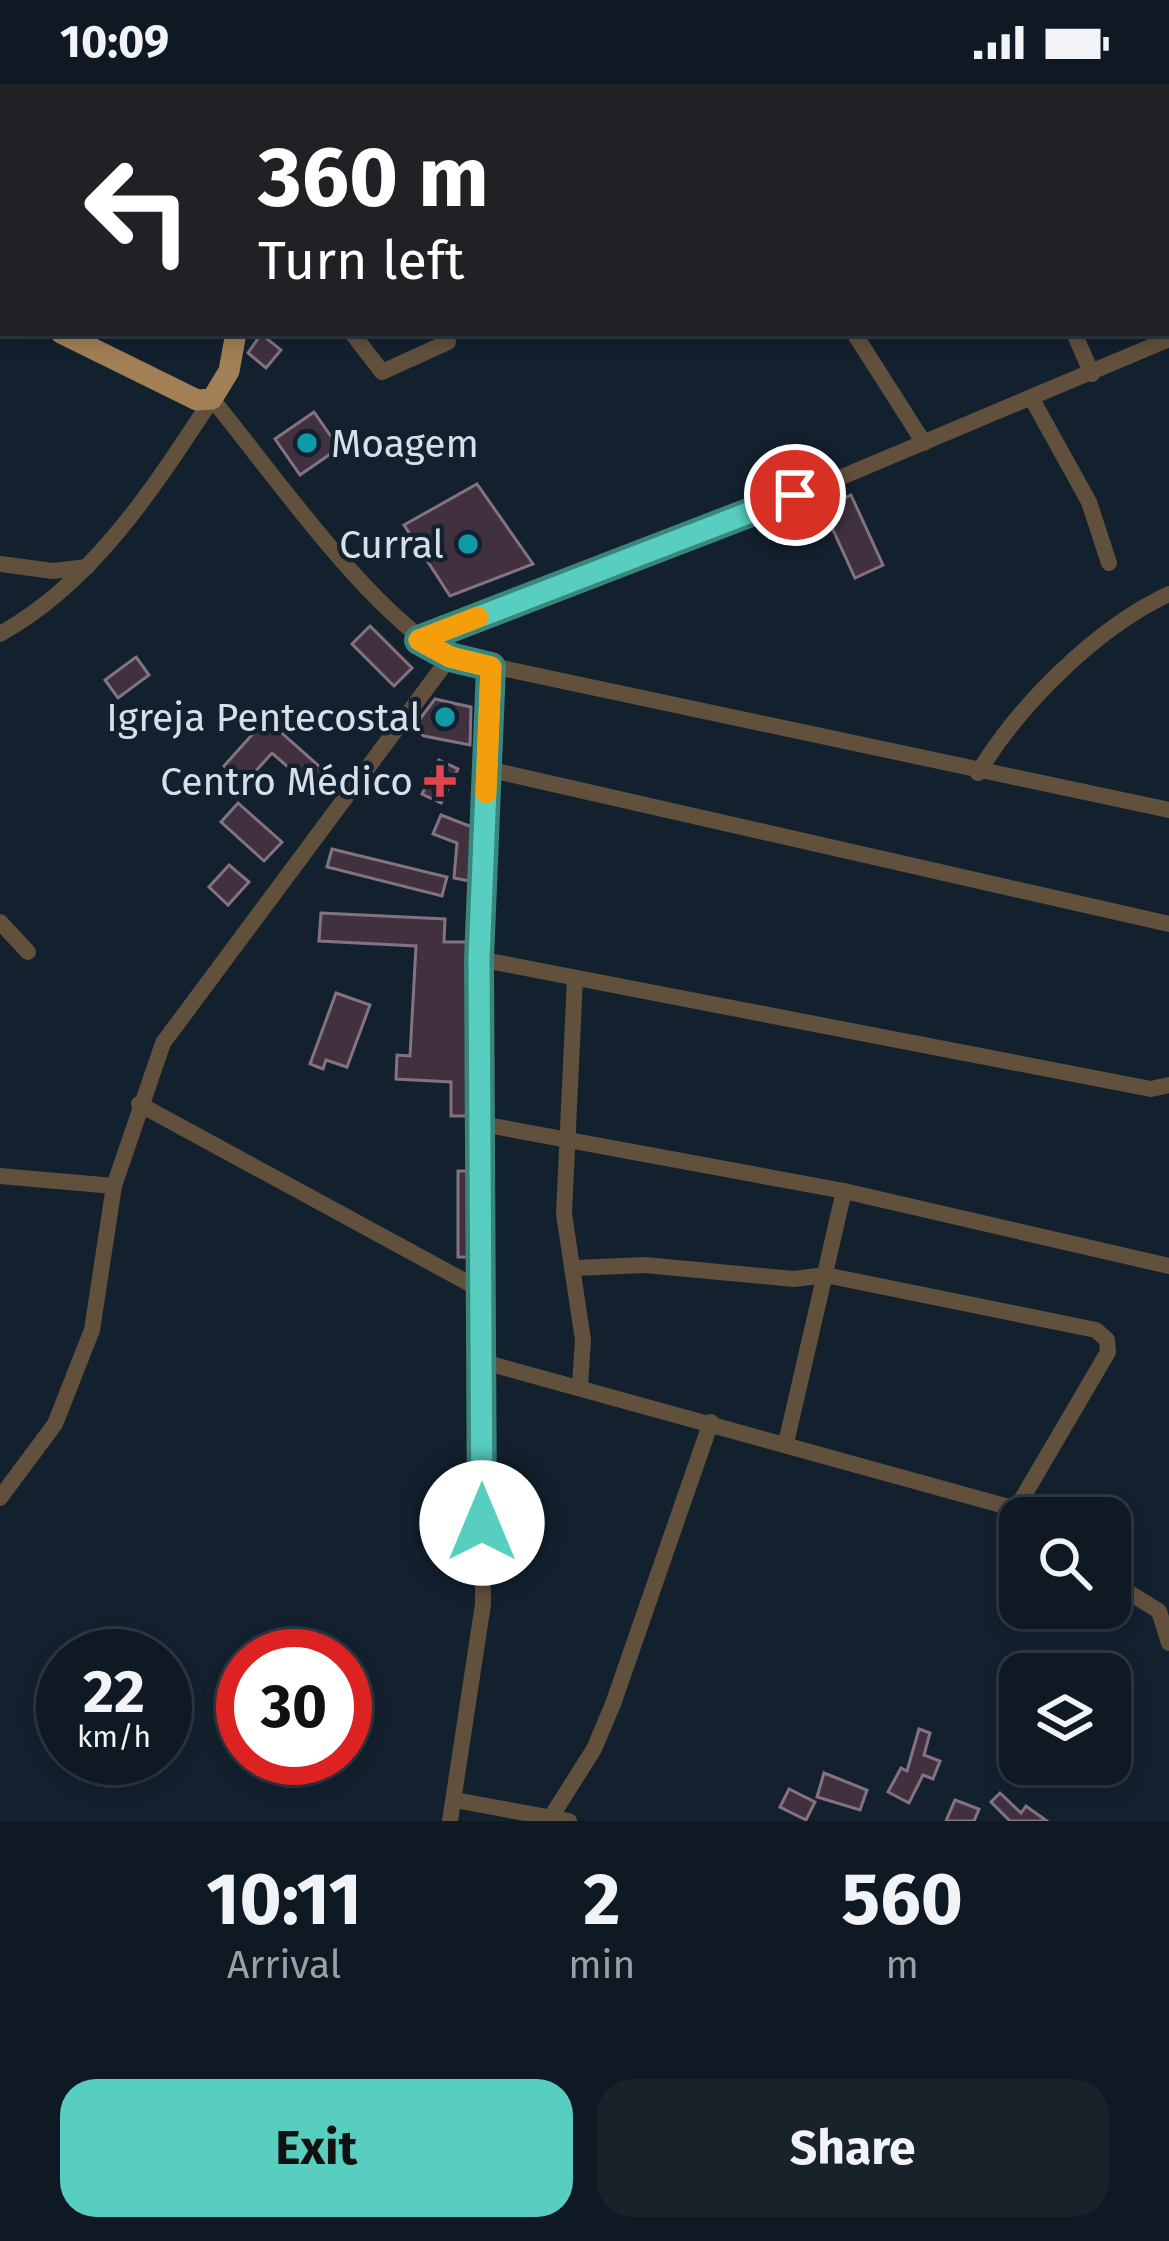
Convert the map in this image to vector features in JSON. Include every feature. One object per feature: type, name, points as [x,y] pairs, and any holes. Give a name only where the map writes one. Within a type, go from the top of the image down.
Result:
[{"type":"main road","points":[[68,336],[183,395],[212,400],[229,371],[235,336]]},
{"type":"street","points":[[354,336],[382,372],[448,342]]},
{"type":"street","points":[[856,336],[924,443]]},
{"type":"street","points":[[1075,336],[1093,374]]},
{"type":"street","points":[[419,640],[924,443],[1169,339]]},
{"type":"street","points":[[1031,399],[1089,502],[1109,563]]},
{"type":"street","points":[[0,634],[87,567],[132,517],[212,400],[419,640],[450,657],[1169,810]]},
{"type":"street","points":[[0,564],[53,571],[87,567]]},
{"type":"street","points":[[978,772],[996,744],[1087,650],[1169,594]]},
{"type":"street","points":[[0,1498],[55,1424],[92,1330],[114,1186],[163,1043],[450,657]]},
{"type":"street","points":[[450,1821],[483,1604],[479,959],[491,667]]},
{"type":"street","points":[[487,769],[1169,924]]},
{"type":"street","points":[[0,922],[28,952]]},
{"type":"street","points":[[479,959],[1151,1089],[1169,1084]]},
{"type":"street","points":[[575,978],[564,1214],[583,1340],[580,1385]]},
{"type":"street","points":[[139,1103],[483,1291]]},
{"type":"street","points":[[482,1124],[844,1191],[1169,1266]]},
{"type":"street","points":[[0,1176],[114,1186]]},
{"type":"street","points":[[786,1443],[844,1191]]},
{"type":"street","points":[[575,1268],[664,1266],[794,1279],[825,1275],[1096,1330],[1107,1340],[1099,1369],[1023,1497]]},
{"type":"street","points":[[480,1361],[999,1503]]},
{"type":"street","points":[[455,1800],[560,1819],[613,1704],[711,1422]]},
{"type":"street","points":[[1131,1594],[1159,1611],[1169,1643]]},
{"type":"building","points":[[260,336],[281,350],[266,368],[248,353]]},
{"type":"building","name":"Moagem","points":[[314,412],[339,448],[300,475],[275,439]]},
{"type":"building","name":"Curral","points":[[477,484],[533,564],[450,596],[404,525]]},
{"type":"building","points":[[851,495],[883,565],[855,578],[823,508]]},
{"type":"building","points":[[370,626],[412,668],[394,686],[352,644]]},
{"type":"building","points":[[136,657],[149,675],[118,698],[105,680]]},
{"type":"building","name":"Igreja Pentecostal","points":[[435,699],[471,707],[470,745],[424,736],[413,728]]},
{"type":"building","points":[[266,719],[329,775],[314,790],[272,753],[244,784],[224,766]]},
{"type":"building","name":"Centro Médico","points":[[439,760],[458,769],[441,803],[422,794]]},
{"type":"building","points":[[238,803],[282,842],[264,861],[221,822]]},
{"type":"building","points":[[441,815],[472,827],[469,881],[454,878],[457,843],[433,834]]},
{"type":"building","points":[[332,849],[447,877],[442,896],[327,867]]},
{"type":"building","points":[[229,865],[249,882],[228,905],[209,887]]},
{"type":"building","points":[[321,913],[445,919],[444,942],[467,942],[467,1116],[451,1116],[451,1082],[396,1079],[397,1055],[410,1056],[416,946],[319,941]]},
{"type":"building","points":[[336,993],[370,1005],[347,1067],[326,1060],[323,1069],[310,1064]]},
{"type":"building","points":[[458,1171],[468,1171],[468,1257],[458,1257]]},
{"type":"building","points":[[919,1729],[930,1733],[924,1755],[940,1761],[933,1779],[923,1775],[909,1803],[888,1792],[901,1768],[907,1771]]},
{"type":"building","points":[[824,1773],[867,1790],[860,1810],[817,1797]]},
{"type":"building","points":[[789,1789],[815,1802],[806,1820],[780,1807]]},
{"type":"building","points":[[1000,1793],[1021,1813],[1026,1806],[1047,1821],[1010,1821],[991,1802]]},
{"type":"building","points":[[955,1800],[979,1809],[974,1821],[946,1821]]},
{"type":"slow traffic","points":[[478,617],[419,640],[450,657],[491,667],[486,793]]},
{"type":"place","name":"Moagem","points":[[307,443]]},
{"type":"place","name":"Curral","points":[[468,544]]},
{"type":"place","name":"Igreja Pentecostal","points":[[445,717]]},
{"type":"place","name":"Centro Médico","points":[[440,781]]},
{"type":"route","points":[[482,1523],[479,959],[491,667],[450,657],[419,640],[795,495]]}]
